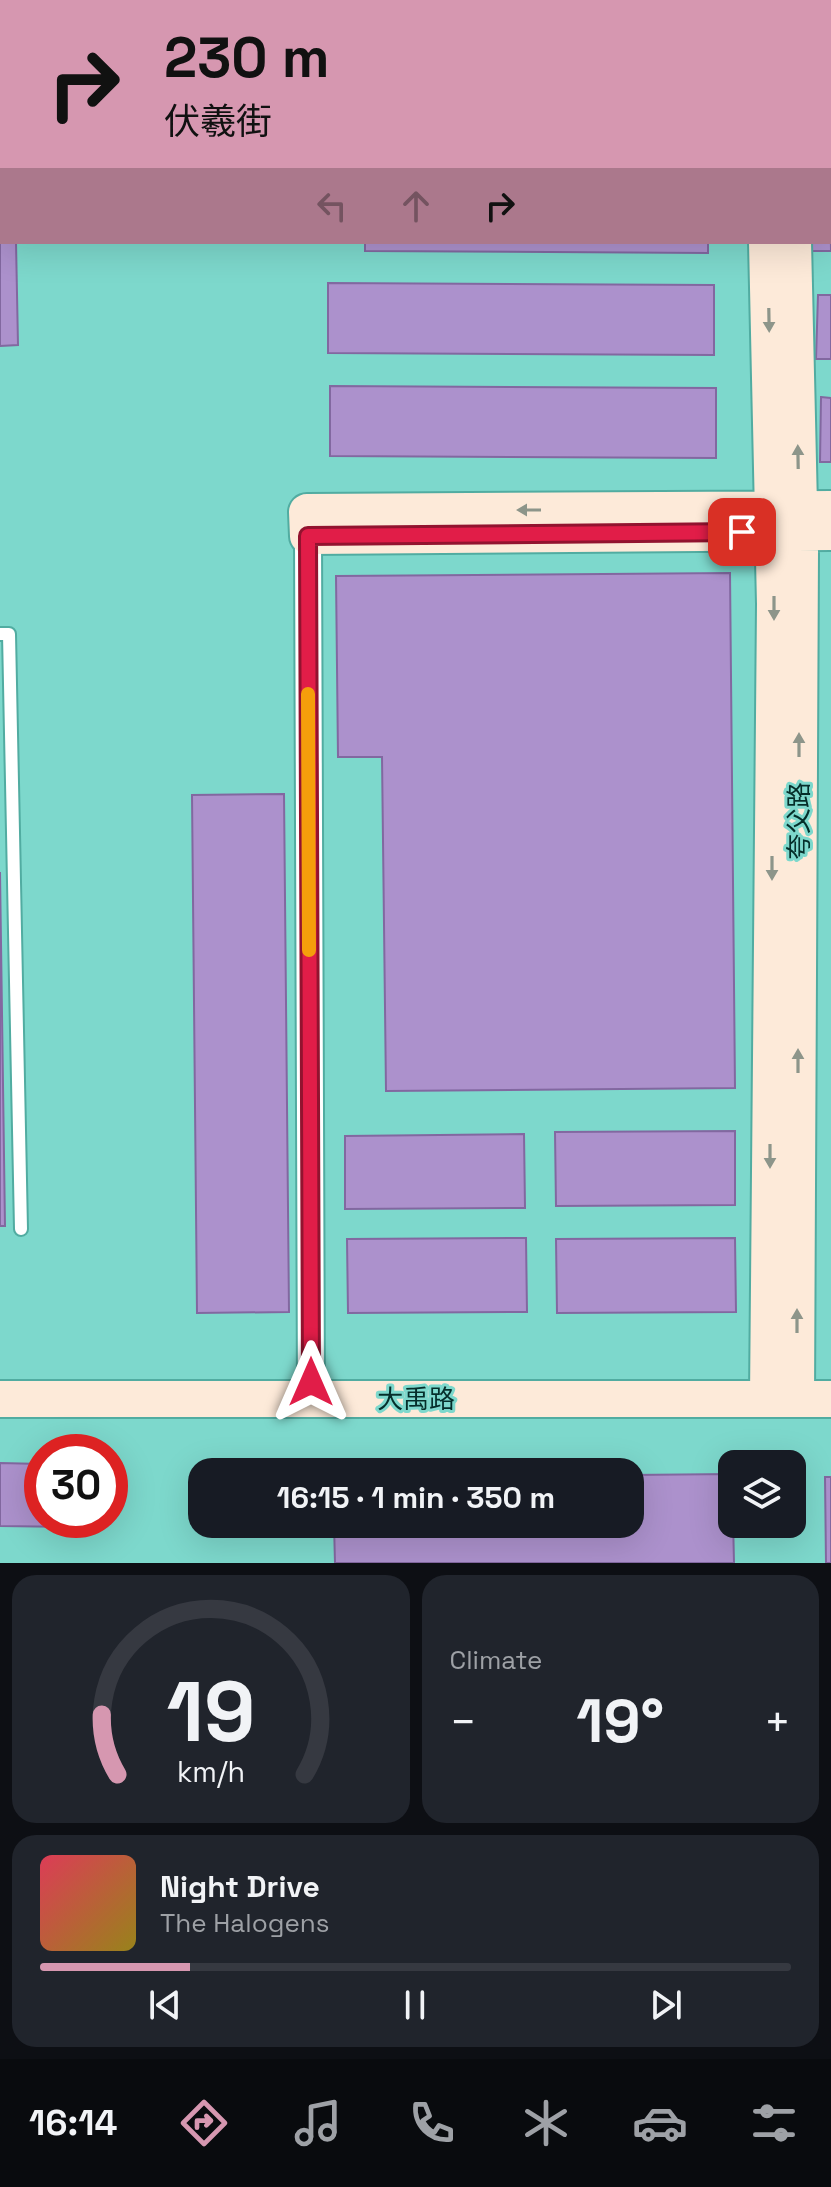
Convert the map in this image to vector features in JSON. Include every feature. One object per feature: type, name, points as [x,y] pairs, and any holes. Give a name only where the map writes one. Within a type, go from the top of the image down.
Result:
[{"type":"street","name":"夸父路","points":[[767,244],[801,520]]},
{"type":"street","name":"夸父路","points":[[793,244],[801,520],[799,1390]]},
{"type":"street","points":[[311,1391],[307,512],[801,520]]},
{"type":"street","name":"大禹路","points":[[0,1381],[311,1391]]},
{"type":"street","name":"大禹路","points":[[0,1399],[311,1391],[799,1390]]},
{"type":"lane","points":[[0,634],[9,634],[6,794],[21,1229]]},
{"type":"building","points":[[0,244],[16,244],[18,345],[0,346]]},
{"type":"building","points":[[365,244],[708,244],[708,253],[365,251]]},
{"type":"building","points":[[810,244],[831,244],[831,251],[810,251]]},
{"type":"building","points":[[328,283],[714,285],[714,355],[328,353]]},
{"type":"building","points":[[818,295],[831,295],[831,359],[816,359]]},
{"type":"building","points":[[330,386],[716,388],[716,458],[330,456]]},
{"type":"building","points":[[821,397],[831,398],[831,462],[820,462]]},
{"type":"building","points":[[730,573],[735,1088],[386,1091],[382,757],[338,757],[336,576]]},
{"type":"building","points":[[284,794],[289,1312],[197,1313],[192,795]]},
{"type":"building","points":[[0,872],[5,1226],[0,1226]]},
{"type":"building","points":[[735,1131],[735,1205],[556,1206],[555,1132]]},
{"type":"building","points":[[524,1134],[525,1208],[345,1209],[345,1136]]},
{"type":"building","points":[[526,1238],[527,1312],[348,1313],[347,1239]]},
{"type":"building","points":[[735,1238],[736,1312],[557,1313],[556,1239]]},
{"type":"building","points":[[0,1463],[24,1464],[24,1526],[0,1526]]},
{"type":"building","points":[[718,1474],[718,1538],[733,1538],[734,1563],[335,1563],[334,1538],[644,1538],[644,1475]]},
{"type":"building","points":[[825,1477],[831,1477],[831,1563],[826,1563]]},
{"type":"slow traffic","points":[[308,694],[309,950]]},
{"type":"route","points":[[311,1382],[308,536],[742,532]]}]
